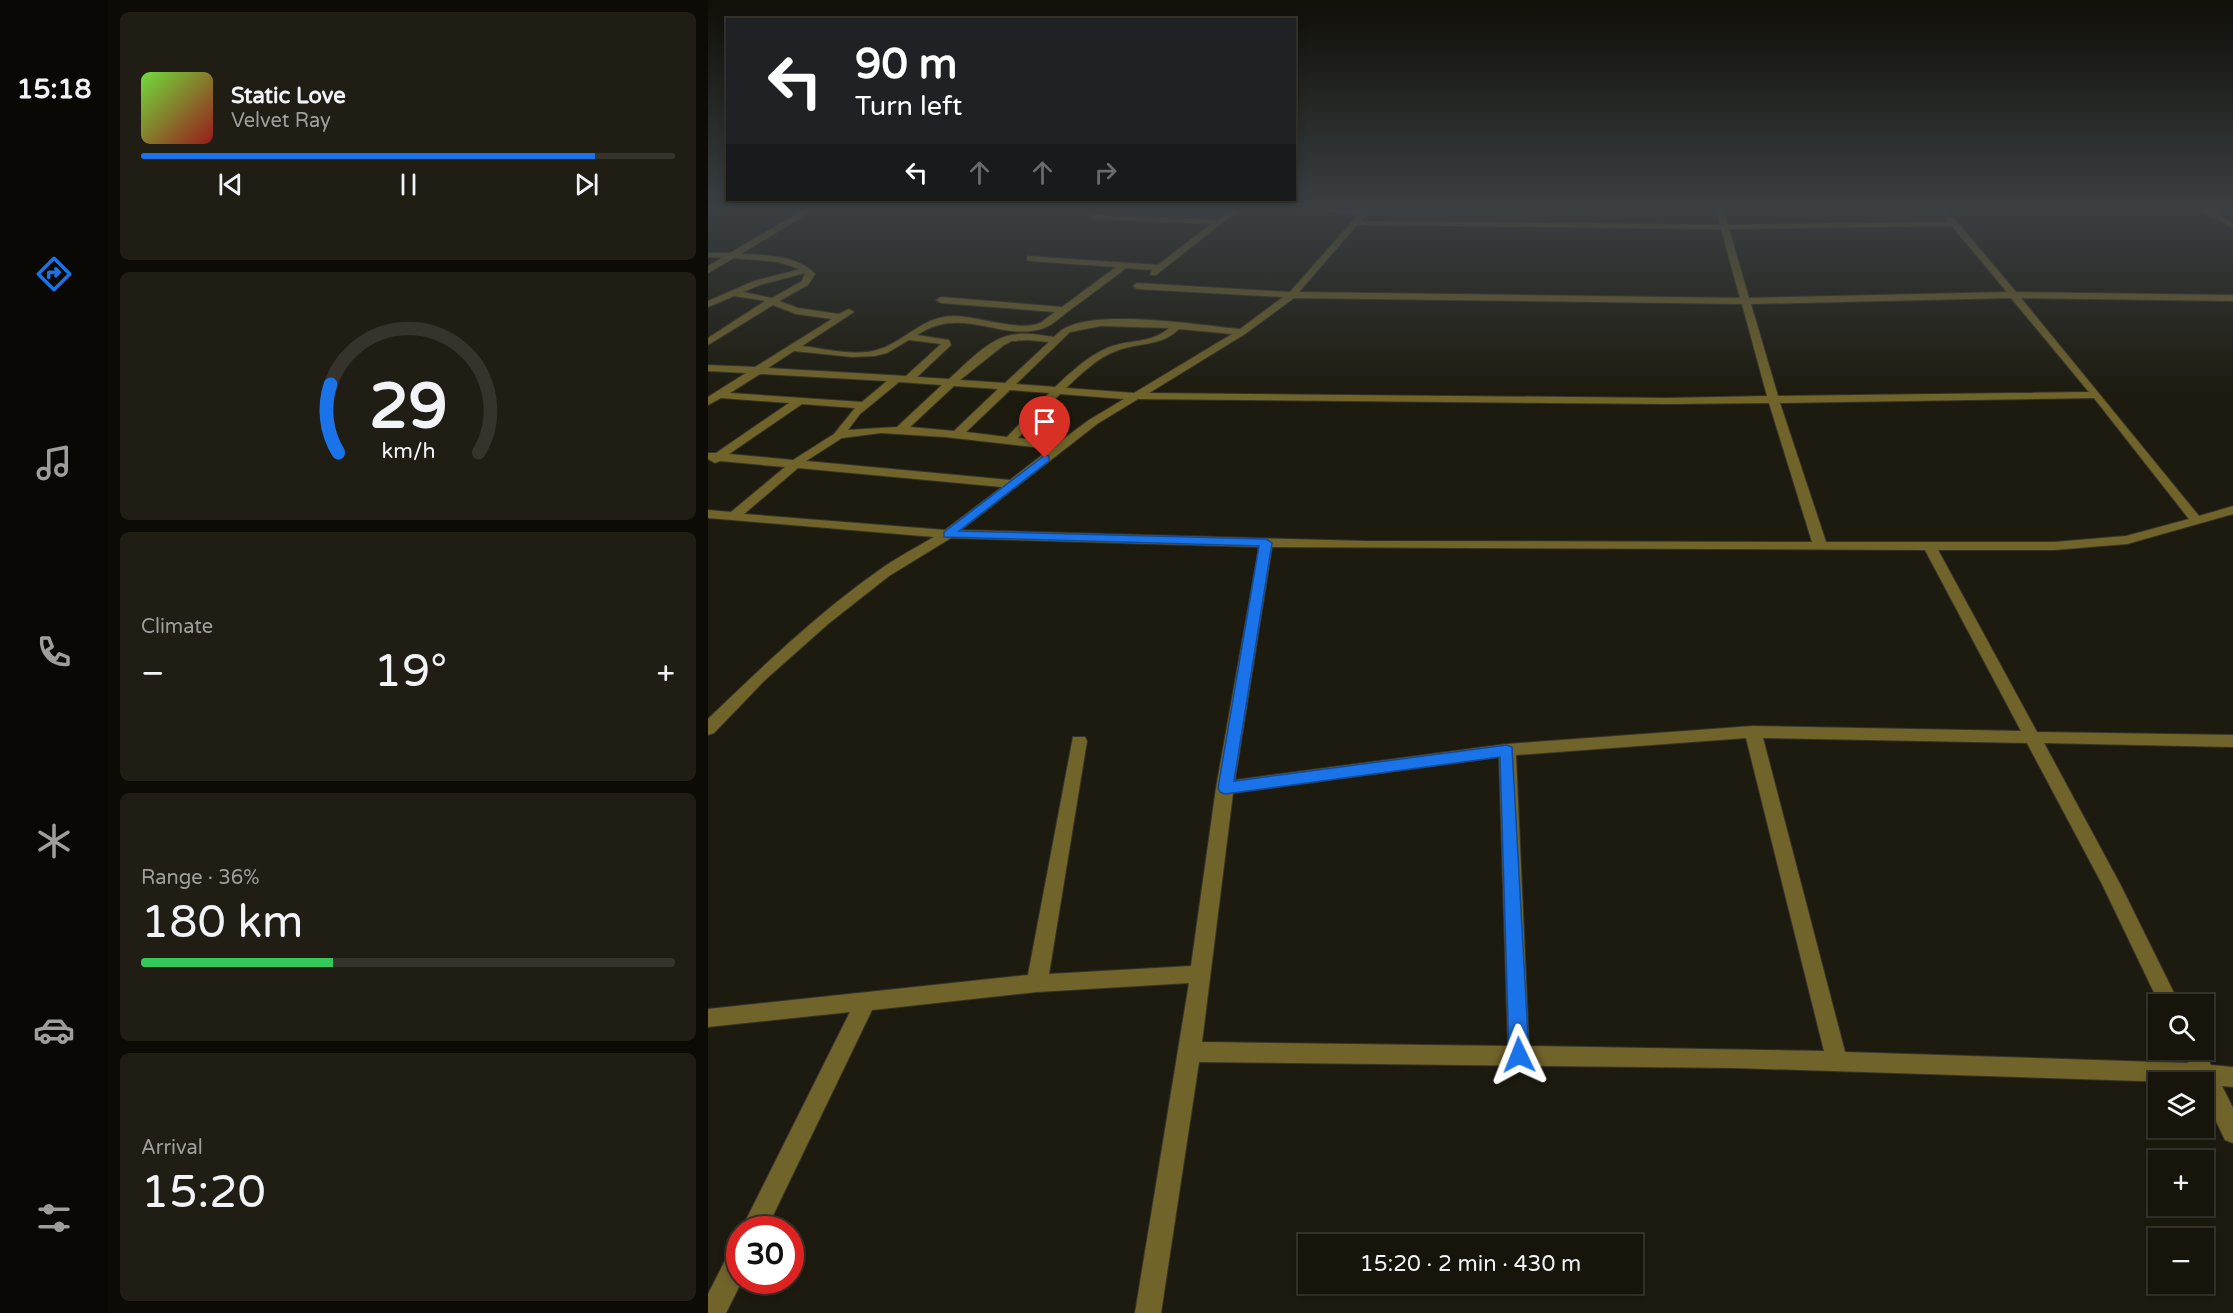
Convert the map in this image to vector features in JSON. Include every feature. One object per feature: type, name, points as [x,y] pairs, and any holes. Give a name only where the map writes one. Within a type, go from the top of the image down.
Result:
[{"type":"street","points":[[708,304],[765,280],[803,271]]},
{"type":"street","points":[[708,342],[805,283],[811,274],[809,271]]},
{"type":"street","points":[[793,348],[877,353],[928,324],[942,320],[1036,327],[1049,323],[1117,271]]},
{"type":"street","points":[[1156,271],[1137,286],[1292,295],[1747,301],[2012,295],[2233,298]]},
{"type":"street","points":[[708,729],[760,676],[823,621],[884,573],[948,534],[1060,447],[1133,396],[1242,332],[1292,295],[1313,271]]},
{"type":"street","points":[[1738,271],[1773,399],[1820,545]]},
{"type":"street","points":[[1993,271],[2097,394],[2197,521]]},
{"type":"street","points":[[708,402],[845,315],[796,311],[772,301],[731,293]]},
{"type":"street","points":[[941,300],[1065,310]]},
{"type":"street","points":[[956,435],[1076,325],[1088,323],[1242,332]]},
{"type":"street","points":[[1010,441],[1086,365],[1109,350],[1162,339],[1175,327]]},
{"type":"street","points":[[733,516],[838,436],[848,421],[865,405],[946,345],[946,342],[941,340],[908,337]]},
{"type":"street","points":[[898,431],[1006,339],[1022,337],[1057,340]]},
{"type":"street","points":[[708,368],[954,382],[1133,396],[1667,401],[2097,394]]},
{"type":"street","points":[[720,395],[865,405]]},
{"type":"street","points":[[708,465],[713,456],[799,400]]},
{"type":"street","points":[[838,436],[861,430],[898,431],[1060,447]]},
{"type":"street","points":[[713,456],[1013,484]]},
{"type":"street","points":[[708,514],[948,534],[1266,543],[1497,546],[1929,545],[2103,543],[2149,535],[2233,510]]},
{"type":"street","points":[[1148,1313],[1190,1052],[1225,788],[1266,543]]},
{"type":"street","points":[[1929,545],[2110,884],[2165,994]]},
{"type":"street","points":[[1225,788],[1507,750],[1753,732],[2233,741]]},
{"type":"street","points":[[1753,732],[1837,1061]]},
{"type":"street","points":[[1037,983],[1079,741]]},
{"type":"street","points":[[1507,750],[1519,1055]]},
{"type":"street","points":[[708,1018],[1037,983],[1201,974]]},
{"type":"street","points":[[760,1216],[866,1000]]},
{"type":"street","points":[[1190,1052],[1837,1061],[2148,1072]]},
{"type":"street","points":[[2214,1075],[2233,1077]]},
{"type":"street","points":[[2214,1094],[2233,1132]]},
{"type":"street","points":[[712,1313],[726,1286]]},
{"type":"route","points":[[1045,458],[948,534],[1266,543],[1225,788],[1507,750],[1519,1055]]}]
